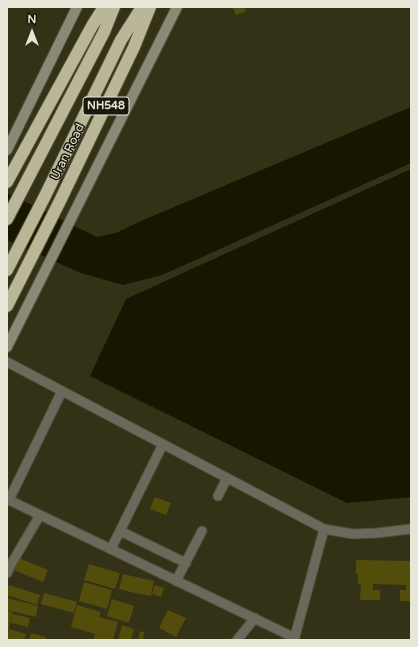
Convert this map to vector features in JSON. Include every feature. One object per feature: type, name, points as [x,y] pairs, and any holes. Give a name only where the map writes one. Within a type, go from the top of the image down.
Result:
[{"type":"highway","points":[[8,180],[92,26],[104,7]]},
{"type":"highway","name":"Uran Road","points":[[7,219],[104,32],[114,7]]},
{"type":"highway","name":"Uran Road","points":[[7,270],[121,40],[142,7]]},
{"type":"highway","name":"Uran Road","points":[[7,306],[59,203],[134,47],[150,7]]},
{"type":"street","points":[[7,150],[77,7]]},
{"type":"street","points":[[7,347],[177,7]]},
{"type":"street","points":[[7,362],[324,529],[353,534],[411,529]]},
{"type":"street","points":[[62,391],[9,500],[255,618],[294,639],[324,529]]},
{"type":"street","points":[[111,549],[163,444]]},
{"type":"street","points":[[218,496],[227,478]]},
{"type":"street","points":[[7,572],[40,515]]},
{"type":"street","points":[[120,531],[186,563]]},
{"type":"street","points":[[176,581],[202,532]]},
{"type":"street","points":[[237,640],[255,618]]},
{"type":"shaded area","points":[[411,107],[411,163],[162,275],[123,285],[81,273],[7,240],[7,193],[97,237],[116,233],[141,221]]},
{"type":"shaded area","points":[[411,169],[411,497],[347,503],[90,376],[126,299]]},
{"type":"building","points":[[232,7],[244,7],[246,11],[236,15]]},
{"type":"building","points":[[155,497],[171,503],[166,515],[150,509]]},
{"type":"building","points":[[19,558],[48,570],[43,582],[14,570]]},
{"type":"building","points":[[356,560],[411,561],[411,601],[400,601],[400,590],[406,590],[406,585],[373,584],[373,590],[380,590],[380,600],[360,600],[361,584],[358,584]]},
{"type":"building","points":[[89,564],[120,573],[115,589],[84,580]]},
{"type":"building","points":[[123,574],[154,581],[151,596],[119,589]]},
{"type":"building","points":[[84,582],[112,590],[107,609],[79,601]]},
{"type":"building","points":[[9,585],[40,595],[37,605],[7,595]]},
{"type":"building","points":[[155,585],[164,588],[161,597],[152,594]]},
{"type":"building","points":[[44,593],[77,602],[74,613],[41,604]]},
{"type":"building","points":[[7,598],[38,606],[36,617],[7,610]]},
{"type":"building","points":[[112,599],[134,606],[129,623],[107,616]]},
{"type":"building","points":[[77,605],[101,612],[99,617],[118,622],[113,640],[93,640],[95,634],[71,627]]},
{"type":"building","points":[[168,610],[186,618],[176,637],[159,628]]},
{"type":"building","points":[[7,611],[13,612],[8,632],[7,632]]},
{"type":"building","points":[[13,614],[30,618],[28,627],[11,623]]},
{"type":"building","points":[[122,625],[134,629],[131,640],[118,640]]},
{"type":"building","points":[[9,629],[26,634],[24,640],[7,640]]},
{"type":"building","points":[[140,631],[144,632],[143,640],[138,640]]},
{"type":"building","points":[[31,633],[46,637],[45,640],[29,640]]}]
